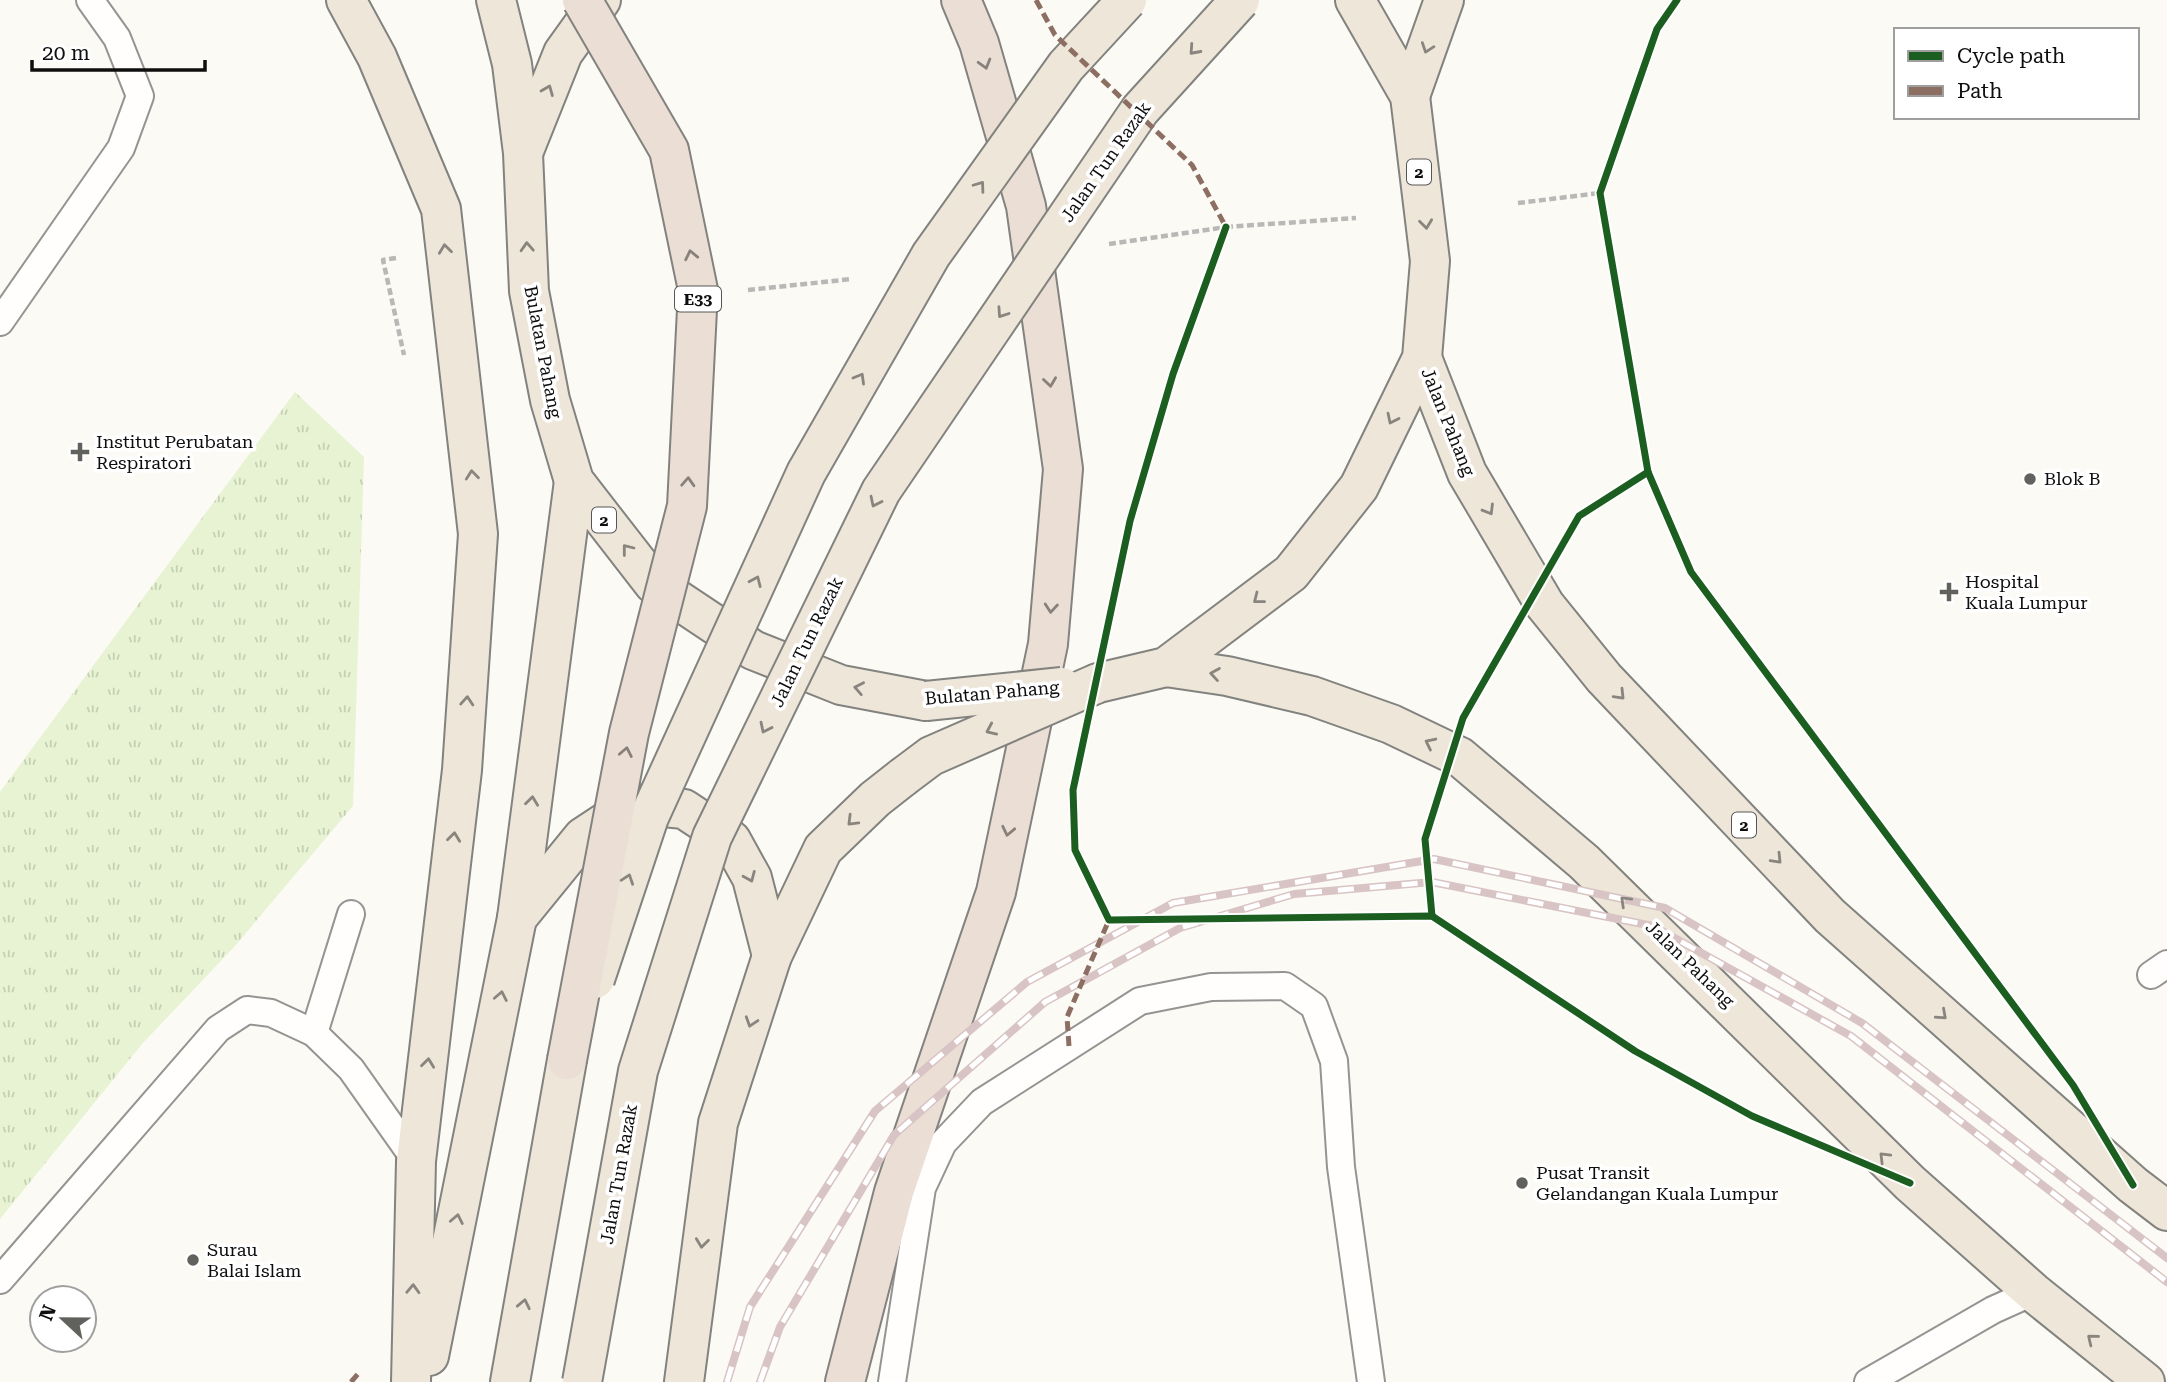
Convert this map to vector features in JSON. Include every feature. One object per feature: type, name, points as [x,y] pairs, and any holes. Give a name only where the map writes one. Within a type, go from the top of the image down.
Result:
[{"type":"highway","name":"E33","points":[[567,1060],[629,733],[687,506],[698,290],[669,150],[582,0]]},
{"type":"highway","points":[[845,1382],[894,1192],[996,892],[1049,631],[1063,469],[1026,206],[979,43],[961,0]]},
{"type":"main road","points":[[346,0],[377,57],[441,209],[478,534],[462,769],[416,1161],[411,1382]]},
{"type":"main road","name":"2","points":[[496,0],[512,64],[523,153]]},
{"type":"main road","name":"Bulatan Pahang","points":[[601,0],[564,53],[523,153],[529,290],[550,400],[574,481],[654,584],[754,650],[841,685],[926,701],[1098,683],[1166,667],[1291,573],[1359,487],[1422,358],[1430,261],[1410,96],[1354,0]]},
{"type":"main road","points":[[510,1382],[567,1060],[649,817],[806,473],[931,255],[1066,66],[1127,0]]},
{"type":"main road","name":"Jalan Tun Razak","points":[[582,1382],[638,1071],[712,837],[881,491],[1140,110],[1240,0]]},
{"type":"main road","points":[[1410,96],[1444,0]]},
{"type":"main road","name":"Jalan Pahang","points":[[1422,358],[1466,473],[1545,605],[1604,678],[1830,915],[2133,1185],[2167,1211]]},
{"type":"main road","points":[[424,1382],[517,918],[574,481]]},
{"type":"main road","name":"Jalan Pahang","points":[[1166,667],[1227,676],[1312,696],[1391,724],[1460,758],[1584,862],[1910,1182],[2034,1292],[2146,1382]]},
{"type":"main road","points":[[684,1382],[718,1123],[772,956],[823,849],[875,799],[931,756],[1098,683]]},
{"type":"main road","points":[[517,918],[583,837],[633,804],[684,809],[731,840],[752,878],[772,956]]},
{"type":"lane","points":[[0,322],[121,149],[140,96],[117,38],[90,0]]},
{"type":"lane","points":[[314,1033],[351,914]]},
{"type":"lane","points":[[892,1382],[922,1188],[943,1143],[982,1102],[1140,1001],[1211,987],[1285,986],[1314,1006],[1334,1061],[1341,1167],[1371,1382]]},
{"type":"lane","points":[[0,1280],[218,1029],[247,1010],[271,1013],[314,1033],[351,1069],[416,1161]]},
{"type":"lane","points":[[1868,1382],[1993,1310],[2034,1292]]},
{"type":"path","points":[[1518,203],[1601,190],[1602,207]]},
{"type":"path","points":[[1222,240],[1226,228],[1356,218]]},
{"type":"path","points":[[398,257],[383,260],[406,362]]},
{"type":"path","points":[[746,290],[852,279]]},
{"type":"green space","points":[[295,392],[364,457],[353,806],[234,947],[142,1044],[0,1219],[0,792]]},
{"type":"railway","points":[[727,1382],[750,1307],[875,1111],[1027,982],[1173,903],[1434,859],[1665,908],[1862,1023],[2167,1258]]},
{"type":"railway","points":[[760,1382],[780,1327],[894,1135],[1045,1002],[1180,928],[1294,894],[1432,882],[1653,926],[1851,1036],[2167,1282]]},
{"type":"marked path","points":[[1036,0],[1055,35],[1192,165],[1226,227]]},
{"type":"marked path","points":[[1069,1046],[1067,1017],[1109,920]]},
{"type":"marked path","points":[[351,1382],[358,1374]]},
{"type":"cycle path","points":[[1677,0],[1657,29],[1600,193],[1648,472],[1691,572],[2073,1085],[2133,1185]]},
{"type":"cycle path","points":[[1226,227],[1173,374],[1130,521],[1073,790],[1075,850],[1109,920],[1432,916],[1635,1051],[1752,1116],[1910,1183]]},
{"type":"cycle path","points":[[1432,916],[1425,839],[1463,718],[1579,516],[1648,472]]},
{"type":"place","name":"Institut Perubatan Respiratori","points":[[80,452]]},
{"type":"place","name":"Blok B","points":[[2030,479]]},
{"type":"place","name":"Hospital Kuala Lumpur","points":[[1949,592]]},
{"type":"place","name":"Pusat Transit Gelandangan Kuala Lumpur","points":[[1522,1183]]},
{"type":"place","name":"Surau Balai Islam","points":[[193,1260]]}]
